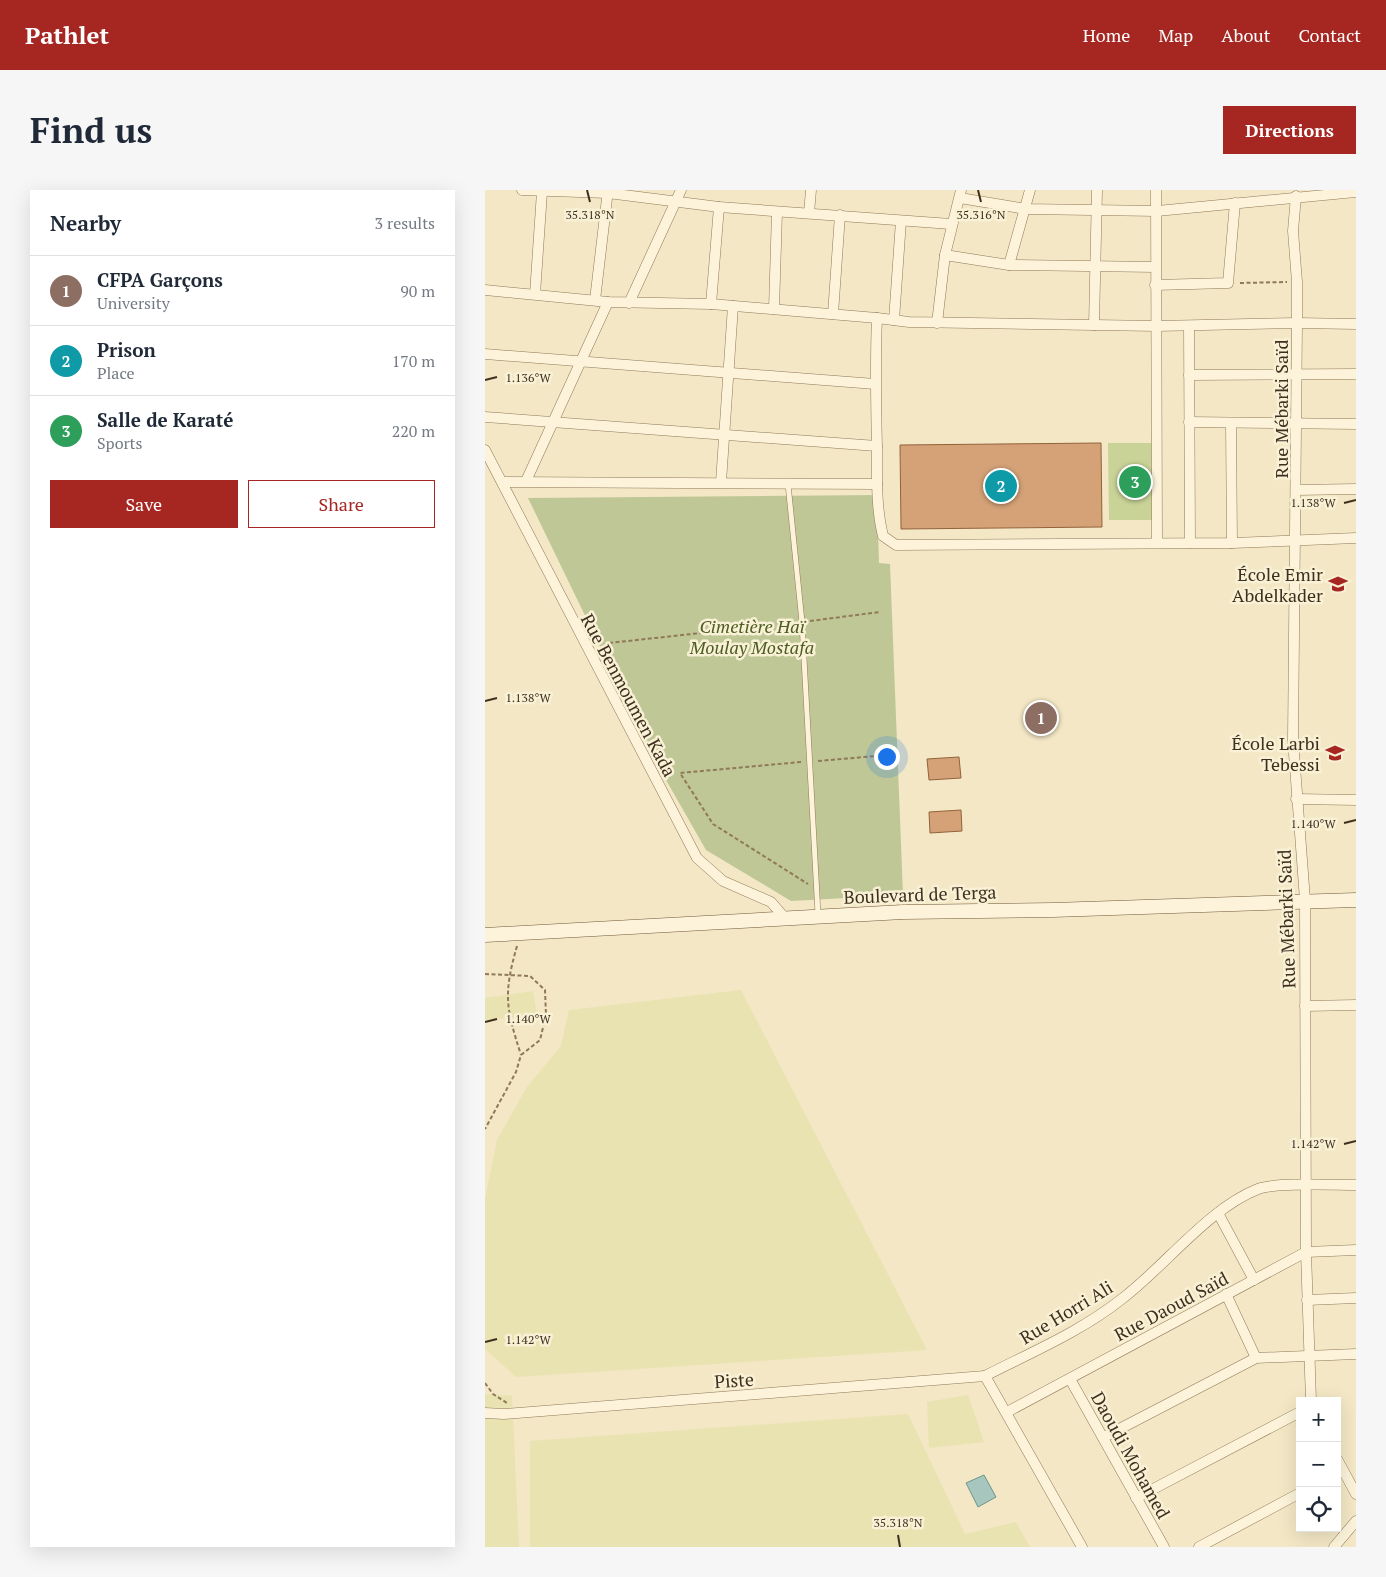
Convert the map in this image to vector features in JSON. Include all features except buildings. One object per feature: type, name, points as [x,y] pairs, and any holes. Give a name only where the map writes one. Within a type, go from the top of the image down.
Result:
[{"type":"main road","name":"Boulevard de Terga","points":[[485,934],[903,912],[1053,910],[1305,900],[1356,900]]},
{"type":"street","points":[[522,190],[542,192],[608,192],[675,203],[951,224]]},
{"type":"street","points":[[629,303],[681,190]]},
{"type":"street","points":[[809,213],[811,190]]},
{"type":"street","points":[[1009,265],[1030,190]]},
{"type":"street","points":[[1094,325],[1097,190]]},
{"type":"street","points":[[1156,190],[1157,544]]},
{"type":"street","points":[[535,294],[542,192]]},
{"type":"street","points":[[595,300],[608,192]]},
{"type":"street","points":[[937,323],[945,255],[951,224],[960,194],[1026,209],[1157,211],[1296,196],[1356,192]]},
{"type":"street","name":"Rue Mébarki Saïd","points":[[1296,196],[1293,231],[1297,282],[1297,490],[1293,740],[1305,900],[1305,1186],[1307,1356],[1311,1397]]},
{"type":"street","points":[[1155,285],[1228,283],[1235,203]]},
{"type":"street","points":[[711,304],[719,207]]},
{"type":"street","points":[[773,309],[777,212]]},
{"type":"street","points":[[833,314],[840,215]]},
{"type":"street","points":[[894,320],[901,221]]},
{"type":"street","points":[[945,255],[1009,265],[1155,267]]},
{"type":"street","points":[[485,290],[608,302],[711,304],[937,323],[1157,326],[1297,323],[1356,324]]},
{"type":"street","points":[[526,481],[608,302]]},
{"type":"street","points":[[721,482],[733,306]]},
{"type":"street","points":[[877,318],[875,384],[877,484],[883,536],[896,545],[1232,543],[1356,538]]},
{"type":"street","points":[[1189,326],[1190,543]]},
{"type":"street","points":[[485,354],[875,384]]},
{"type":"street","points":[[1189,375],[1356,374]]},
{"type":"street","points":[[485,416],[553,423],[877,446]]},
{"type":"street","points":[[1189,422],[1356,424]]},
{"type":"street","points":[[1231,424],[1232,543]]},
{"type":"street","name":"Rue Benmoumen Kada","points":[[485,450],[697,858],[723,881],[771,902],[784,918]]},
{"type":"street","points":[[503,482],[877,484]]},
{"type":"street","points":[[1297,490],[1356,489]]},
{"type":"street","points":[[1296,799],[1356,800]]},
{"type":"street","points":[[1305,1006],[1356,1005]]},
{"type":"street","name":"Rue Horri Ali","points":[[985,1376],[1103,1313],[1124,1298],[1218,1212],[1259,1188],[1356,1185]]},
{"type":"street","points":[[1218,1212],[1253,1280]]},
{"type":"street","name":"Rue Daoud Saïd","points":[[1007,1412],[1306,1252],[1356,1250]]},
{"type":"street","points":[[1226,1294],[1255,1358]]},
{"type":"street","points":[[1307,1300],[1356,1298]]},
{"type":"street","points":[[1104,1437],[1255,1358],[1356,1354]]},
{"type":"street","points":[[985,1376],[1082,1547]]},
{"type":"street","name":"Piste","points":[[485,1413],[522,1412],[985,1376]]},
{"type":"street","name":"Daoudi Mohamed","points":[[1070,1379],[1104,1437],[1163,1547]]},
{"type":"street","points":[[1136,1498],[1296,1414]]},
{"type":"street","points":[[1341,1473],[1356,1494]]},
{"type":"street","points":[[1199,1547],[1296,1495]]},
{"type":"street","points":[[1334,1547],[1356,1521]]},
{"type":"lane","points":[[788,484],[802,622],[818,917]]},
{"type":"path","points":[[1228,283],[1297,282]]},
{"type":"path","points":[[609,643],[879,612]]},
{"type":"path","points":[[816,889],[713,824],[680,773],[888,755]]},
{"type":"path","points":[[485,1129],[516,1072],[521,1055],[509,1018],[507,995],[509,975],[520,932]]},
{"type":"path","points":[[485,974],[530,976],[545,990],[546,1015],[540,1040],[521,1055]]},
{"type":"path","points":[[485,1383],[493,1394],[522,1412]]},
{"type":"shaded area","points":[[741,990],[927,1350],[516,1377],[485,1349],[485,1199],[497,1140],[527,1087],[561,1046],[569,1010]]},
{"type":"shaded area","points":[[533,991],[537,1015],[485,1020],[485,998]]},
{"type":"shaded area","points":[[485,1394],[512,1396],[519,1547],[485,1547]]},
{"type":"shaded area","points":[[968,1395],[984,1442],[929,1448],[927,1402]]},
{"type":"shaded area","points":[[908,1414],[965,1534],[1016,1522],[1030,1547],[530,1547],[530,1441]]},
{"type":"green space","points":[[1108,443],[1162,443],[1162,520],[1109,520]]},
{"type":"green space","name":"Cimetière Haï Moulay Mostafa","points":[[877,495],[879,563],[890,564],[903,895],[791,901],[706,850],[658,766],[528,498]]},
{"type":"water","points":[[984,1475],[996,1497],[978,1507],[966,1483]]},
{"type":"place","name":"Salle de Karaté","points":[[1135,482]]},
{"type":"place","name":"Prison","points":[[1001,486]]},
{"type":"place","name":"École Emir Abdelkader","points":[[1338,584]]},
{"type":"place","name":"CFPA Garçons","points":[[1041,718]]},
{"type":"place","name":"École Larbi Tebessi","points":[[1335,753]]}]
